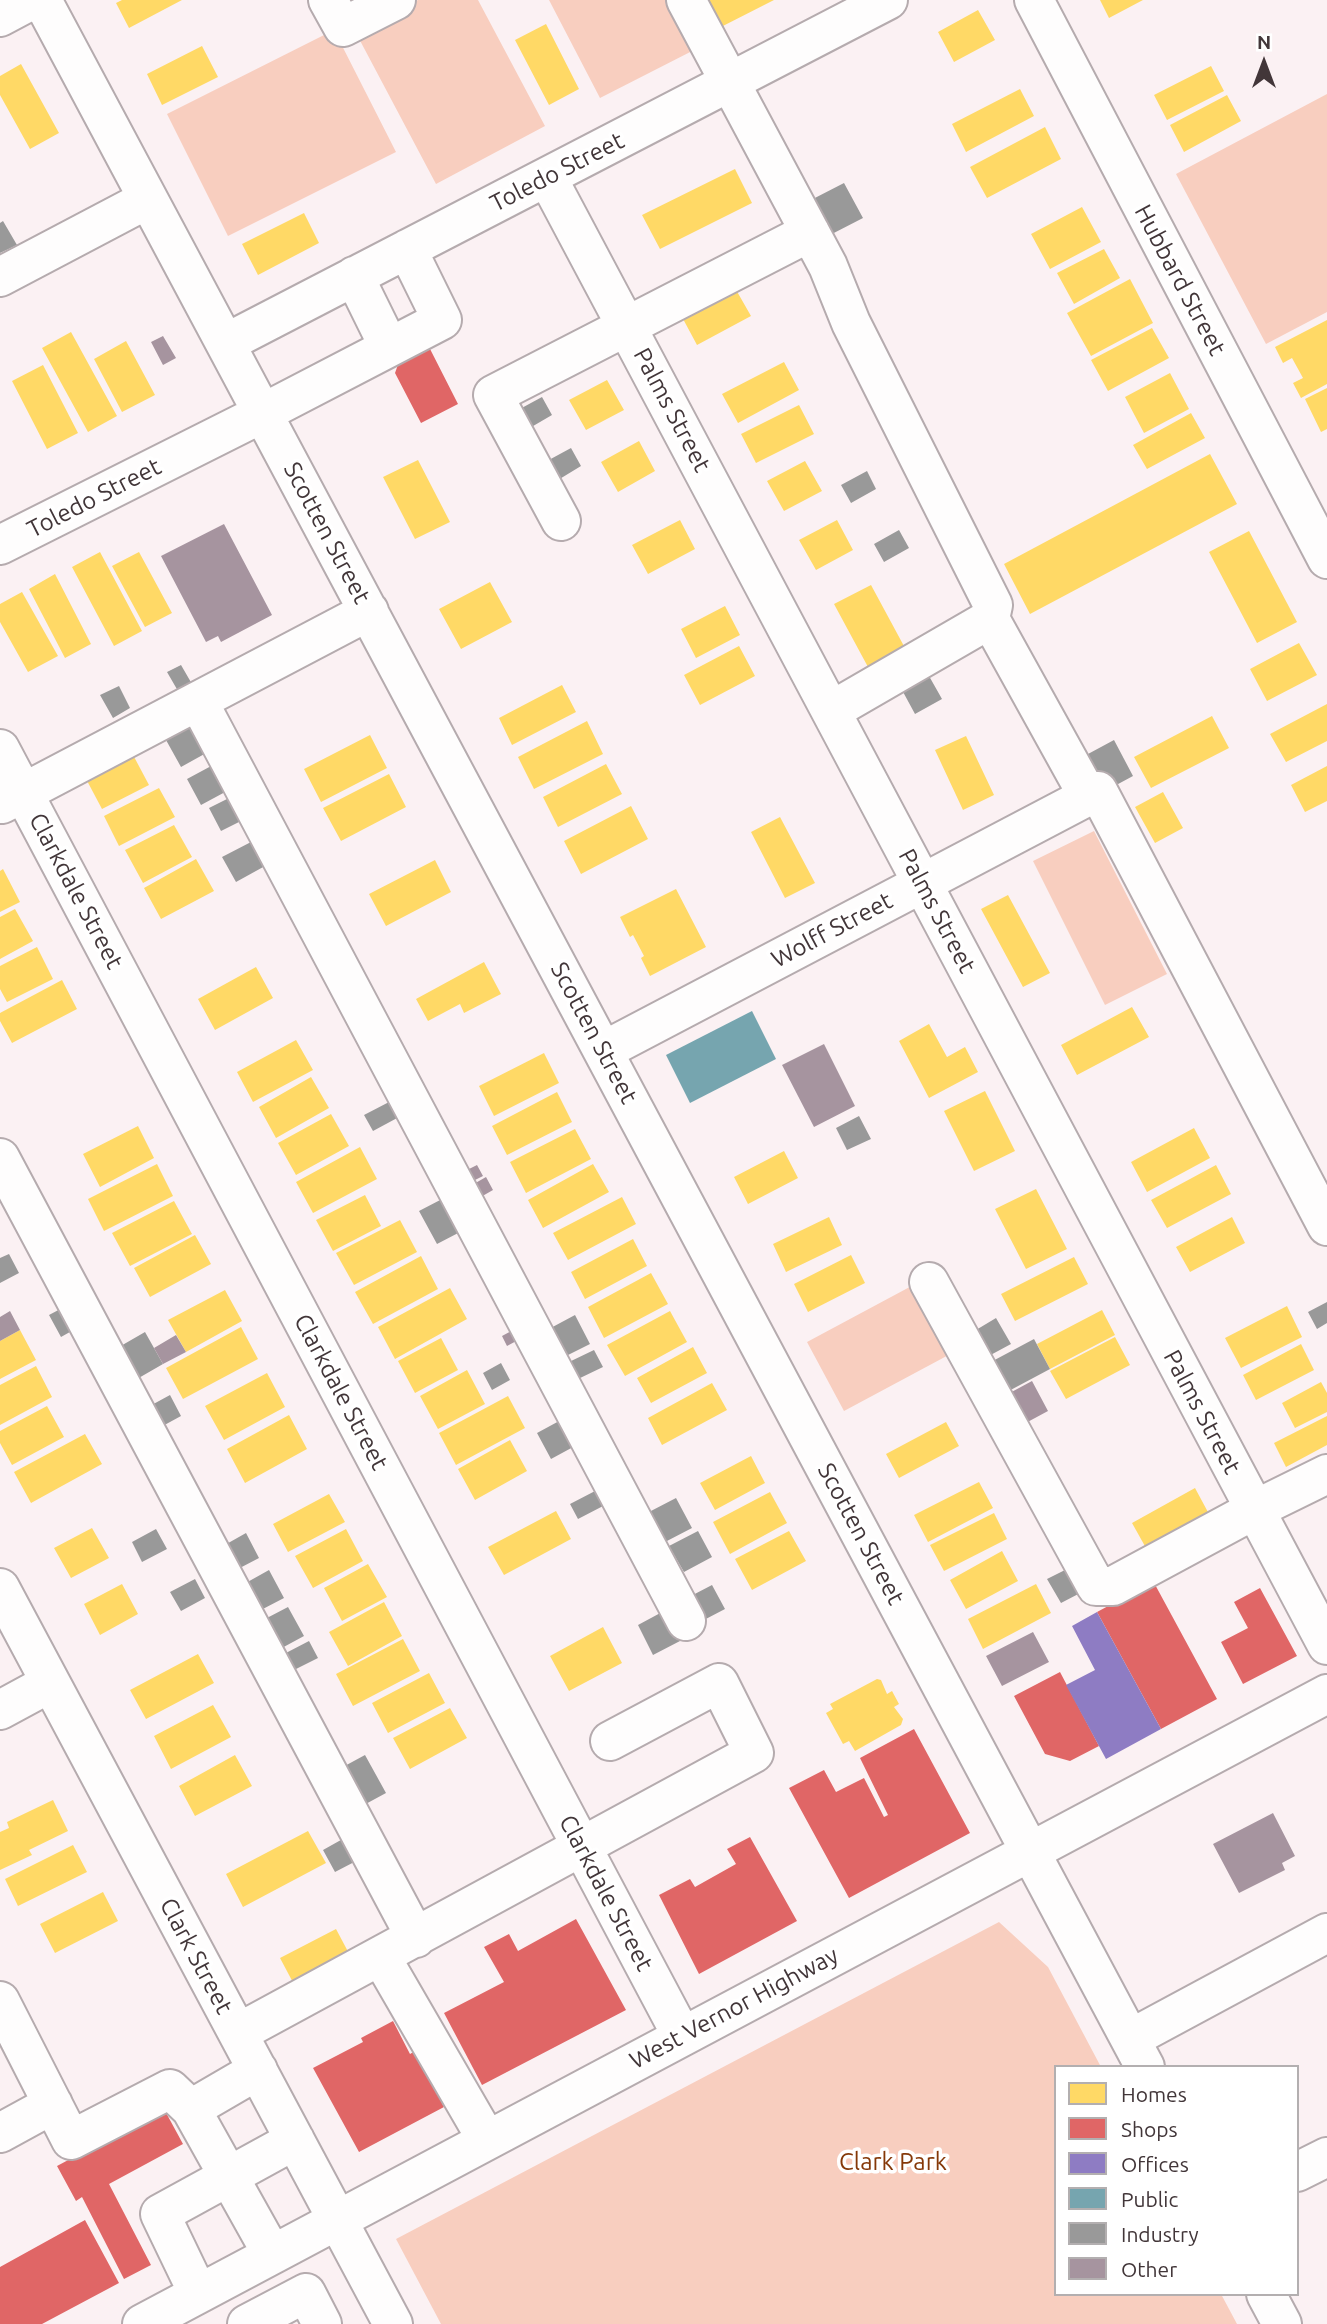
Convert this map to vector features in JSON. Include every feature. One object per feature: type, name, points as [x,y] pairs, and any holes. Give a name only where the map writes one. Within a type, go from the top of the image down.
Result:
[{"type":"street","points":[[0,17],[32,0]]},
{"type":"street","name":"Scotten Street","points":[[42,0],[1137,2053]]},
{"type":"street","points":[[328,0],[343,27],[396,0]]},
{"type":"street","points":[[686,0],[828,266],[851,323],[993,605],[990,619],[1093,793],[1327,1226]]},
{"type":"street","name":"Toledo Street","points":[[226,343],[888,0]]},
{"type":"street","name":"Hubbard Street","points":[[1034,0],[1327,559]]},
{"type":"street","name":"Palms Street","points":[[547,177],[1327,1645]]},
{"type":"street","points":[[0,277],[148,199]]},
{"type":"street","points":[[561,521],[493,395],[810,232]]},
{"type":"street","name":"Toledo Street","points":[[0,545],[263,414],[442,320],[407,249]]},
{"type":"street","points":[[354,276],[389,347]]},
{"type":"street","points":[[12,799],[369,611]]},
{"type":"street","points":[[831,711],[990,619]]},
{"type":"street","points":[[198,701],[686,1621]]},
{"type":"street","name":"Clarkdale Street","points":[[0,749],[12,799],[682,2036]]},
{"type":"street","name":"Wolff Street","points":[[603,1051],[1093,793]]},
{"type":"street","points":[[0,1158],[416,1938]]},
{"type":"street","points":[[929,1282],[1096,1586],[1113,1586],[1327,1474]]},
{"type":"street","name":"Clark Street","points":[[0,1588],[393,2324]]},
{"type":"street","points":[[0,1710],[50,1683]]},
{"type":"street","points":[[238,2033],[754,1753],[719,1683],[610,1741]]},
{"type":"street","name":"West Vernor Highway","points":[[142,2324],[189,2307],[267,2257],[337,2219],[1327,1695]]},
{"type":"street","points":[[1137,2053],[1327,1933]]},
{"type":"street","points":[[381,1957],[487,2140]]},
{"type":"street","points":[[0,2001],[71,2140],[170,2089],[191,2109],[229,2176],[267,2257],[271,2316],[306,2293],[322,2324]]},
{"type":"street","points":[[191,2109],[258,2070]]},
{"type":"street","points":[[0,2133],[53,2104]]},
{"type":"street","points":[[189,2307],[160,2214],[295,2140]]},
{"type":"street","points":[[1299,2171],[1327,2157]]},
{"type":"street","points":[[1267,2296],[1282,2324]]},
{"type":"green space","points":[[418,0],[478,0],[545,126],[436,184],[356,33]]},
{"type":"green space","points":[[549,0],[676,0],[700,47],[600,98]]},
{"type":"green space","points":[[334,30],[396,152],[228,236],[167,114]]},
{"type":"green space","points":[[1327,94],[1327,312],[1266,344],[1176,174]]},
{"type":"green space","points":[[1094,831],[1167,974],[1105,1005],[1033,861]]},
{"type":"green space","points":[[919,1282],[956,1351],[844,1411],[807,1342]]},
{"type":"green space","name":"Clark Park","points":[[999,1922],[1048,1967],[1100,2065],[1054,2065],[1054,2296],[1222,2296],[1237,2324],[441,2324],[396,2239]]},
{"type":"building: Homes","points":[[122,0],[182,0],[129,28],[116,3]]},
{"type":"building: Homes","points":[[702,0],[774,0],[717,29]]},
{"type":"building: Homes","points":[[1100,0],[1143,0],[1109,18]]},
{"type":"building: Homes","points":[[978,10],[995,40],[954,62],[938,32]]},
{"type":"building: Homes","points":[[546,24],[579,89],[549,105],[515,40]]},
{"type":"building: Homes","points":[[202,46],[218,77],[162,105],[147,74]]},
{"type":"building: Homes","points":[[21,64],[59,133],[30,149],[0,95],[0,76]]},
{"type":"building: Homes","points":[[1211,66],[1224,91],[1167,120],[1154,95]]},
{"type":"building: Homes","points":[[1020,89],[1034,116],[966,152],[952,124]]},
{"type":"building: Homes","points":[[1227,95],[1241,121],[1184,152],[1170,125]]},
{"type":"building: Homes","points":[[1045,127],[1061,159],[987,198],[970,167]]},
{"type":"building: Homes","points":[[735,169],[752,203],[660,249],[642,215]]},
{"type":"building: Homes","points":[[1082,207],[1101,242],[1050,269],[1031,234]]},
{"type":"building: Homes","points":[[304,213],[319,243],[258,275],[242,244]]},
{"type":"building: Homes","points":[[1104,249],[1120,278],[1074,304],[1057,273]]},
{"type":"building: Homes","points":[[1130,279],[1153,323],[1091,356],[1067,313]]},
{"type":"building: Homes","points":[[735,288],[751,316],[697,345],[682,317]]},
{"type":"building: Homes","points":[[1327,320],[1327,384],[1301,398],[1293,383],[1303,378],[1292,358],[1283,363],[1275,347]]},
{"type":"building: Homes","points":[[1152,328],[1169,358],[1108,391],[1091,360]]},
{"type":"building: Homes","points":[[71,332],[117,416],[88,432],[42,348]]},
{"type":"building: Homes","points":[[126,341],[155,395],[122,412],[94,359]]},
{"type":"building: Homes","points":[[784,362],[799,390],[738,423],[722,394]]},
{"type":"building: Homes","points":[[43,365],[78,433],[47,449],[12,381]]},
{"type":"building: Homes","points":[[1170,373],[1189,409],[1144,433],[1125,397]]},
{"type":"building: Homes","points":[[607,380],[624,410],[586,430],[569,400]]},
{"type":"building: Homes","points":[[1327,388],[1327,429],[1321,432],[1305,399]]},
{"type":"building: Homes","points":[[799,405],[814,434],[756,463],[741,434]]},
{"type":"building: Homes","points":[[1191,413],[1205,438],[1147,469],[1133,445]]},
{"type":"building: Homes","points":[[639,441],[655,471],[618,492],[601,462]]},
{"type":"building: Homes","points":[[1210,454],[1237,504],[1030,614],[1004,564]]},
{"type":"building: Homes","points":[[418,460],[450,522],[415,539],[383,477]]},
{"type":"building: Homes","points":[[805,461],[822,491],[784,511],[767,481]]},
{"type":"building: Homes","points":[[680,520],[695,549],[648,574],[632,545]]},
{"type":"building: Homes","points":[[837,520],[853,550],[816,570],[799,540]]},
{"type":"building: Homes","points":[[1249,531],[1297,622],[1257,643],[1209,552]]},
{"type":"building: Homes","points":[[100,552],[142,631],[114,646],[72,567]]},
{"type":"building: Homes","points":[[139,552],[172,613],[145,627],[112,566]]},
{"type":"building: Homes","points":[[55,574],[91,644],[65,658],[29,589]]},
{"type":"building: Homes","points":[[490,582],[512,622],[461,649],[439,609]]},
{"type":"building: Homes","points":[[871,585],[905,648],[868,667],[834,604]]},
{"type":"building: Homes","points":[[22,592],[58,656],[28,672],[0,622],[0,604]]},
{"type":"building: Homes","points":[[725,606],[740,635],[696,658],[681,629]]},
{"type":"building: Homes","points":[[1299,643],[1317,675],[1267,701],[1250,669]]},
{"type":"building: Homes","points":[[739,646],[755,676],[700,705],[684,675]]},
{"type":"building: Homes","points":[[562,685],[576,712],[512,745],[499,718]]},
{"type":"building: Homes","points":[[1327,704],[1327,741],[1286,762],[1270,734]]},
{"type":"building: Homes","points":[[1212,716],[1229,748],[1151,788],[1134,757]]},
{"type":"building: Homes","points":[[587,721],[603,754],[534,789],[518,757]]},
{"type":"building: Homes","points":[[370,735],[387,768],[321,802],[304,769]]},
{"type":"building: Homes","points":[[966,736],[994,795],[963,810],[935,750]]},
{"type":"building: Homes","points":[[132,753],[149,785],[102,809],[85,777]]},
{"type":"building: Homes","points":[[606,764],[622,794],[558,827],[543,797]]},
{"type":"building: Homes","points":[[1327,766],[1327,801],[1305,812],[1291,785]]},
{"type":"building: Homes","points":[[389,774],[406,807],[341,841],[323,808]]},
{"type":"building: Homes","points":[[159,788],[175,817],[119,846],[104,816]]},
{"type":"building: Homes","points":[[1163,792],[1183,828],[1155,843],[1135,807]]},
{"type":"building: Homes","points":[[631,806],[648,839],[581,874],[564,841]]},
{"type":"building: Homes","points":[[780,817],[815,883],[785,898],[751,832]]},
{"type":"building: Homes","points":[[174,825],[192,857],[143,883],[125,850]]},
{"type":"building: Homes","points":[[196,859],[214,891],[161,919],[144,888]]},
{"type":"building: Homes","points":[[435,860],[451,892],[386,926],[369,894]]},
{"type":"building: Homes","points":[[3,869],[20,902],[0,912],[0,871]]},
{"type":"building: Homes","points":[[676,889],[706,947],[650,976],[641,958],[644,956],[620,917]]},
{"type":"building: Homes","points":[[1008,895],[1050,973],[1023,987],[981,909]]},
{"type":"building: Homes","points":[[15,909],[33,941],[0,959],[0,917]]},
{"type":"building: Homes","points":[[37,947],[53,979],[7,1002],[0,989],[0,966]]},
{"type":"building: Homes","points":[[484,962],[501,994],[464,1013],[460,1004],[428,1021],[416,999]]},
{"type":"building: Homes","points":[[256,967],[273,998],[215,1030],[198,999]]},
{"type":"building: Homes","points":[[62,980],[77,1009],[12,1043],[0,1021],[0,1013]]},
{"type":"building: Homes","points":[[1132,1007],[1149,1037],[1077,1075],[1061,1045]]},
{"type":"building: Homes","points":[[929,1024],[947,1057],[965,1047],[978,1072],[929,1098],[899,1041]]},
{"type":"building: Homes","points":[[296,1040],[313,1070],[253,1102],[237,1072]]},
{"type":"building: Homes","points":[[544,1053],[559,1083],[494,1116],[479,1086]]},
{"type":"building: Homes","points":[[311,1077],[329,1108],[276,1138],[259,1107]]},
{"type":"building: Homes","points":[[985,1091],[1015,1151],[974,1171],[944,1111]]},
{"type":"building: Homes","points":[[557,1092],[572,1122],[507,1155],[492,1126]]},
{"type":"building: Homes","points":[[331,1114],[349,1146],[296,1175],[278,1143]]},
{"type":"building: Homes","points":[[138,1126],[154,1158],[100,1187],[83,1154]]},
{"type":"building: Homes","points":[[1194,1128],[1210,1158],[1147,1192],[1131,1162]]},
{"type":"building: Homes","points":[[575,1129],[591,1159],[526,1193],[510,1162]]},
{"type":"building: Homes","points":[[360,1147],[377,1179],[313,1213],[296,1182]]},
{"type":"building: Homes","points":[[784,1151],[798,1178],[748,1204],[734,1177]]},
{"type":"building: Homes","points":[[157,1164],[173,1196],[104,1231],[88,1199]]},
{"type":"building: Homes","points":[[593,1164],[609,1192],[543,1228],[528,1200]]},
{"type":"building: Homes","points":[[1216,1165],[1231,1194],[1167,1228],[1151,1200]]},
{"type":"building: Homes","points":[[1036,1189],[1067,1249],[1026,1269],[995,1209]]},
{"type":"building: Homes","points":[[365,1195],[381,1226],[333,1251],[316,1220]]},
{"type":"building: Homes","points":[[622,1197],[636,1224],[568,1260],[553,1233]]},
{"type":"building: Homes","points":[[174,1201],[192,1234],[130,1266],[112,1233]]},
{"type":"building: Homes","points":[[829,1217],[842,1245],[786,1272],[773,1244]]},
{"type":"building: Homes","points":[[1232,1217],[1245,1243],[1190,1272],[1176,1247]]},
{"type":"building: Homes","points":[[400,1220],[417,1252],[354,1285],[336,1253]]},
{"type":"building: Homes","points":[[195,1235],[211,1264],[150,1297],[134,1268]]},
{"type":"building: Homes","points":[[633,1239],[647,1266],[585,1299],[571,1272]]},
{"type":"building: Homes","points":[[851,1255],[865,1283],[808,1312],[794,1284]]},
{"type":"building: Homes","points":[[421,1256],[438,1289],[373,1324],[355,1292]]},
{"type":"building: Homes","points":[[1074,1257],[1088,1284],[1015,1321],[1001,1294]]},
{"type":"building: Homes","points":[[651,1273],[668,1304],[604,1338],[588,1307]]},
{"type":"building: Homes","points":[[450,1288],[467,1319],[395,1359],[378,1327]]},
{"type":"building: Homes","points":[[225,1290],[242,1321],[186,1352],[168,1320]]},
{"type":"building: Homes","points":[[1287,1306],[1302,1337],[1241,1368],[1225,1338]]},
{"type":"building: Homes","points":[[1102,1310],[1115,1335],[1050,1369],[1037,1344]]},
{"type":"building: Homes","points":[[670,1311],[687,1342],[625,1376],[607,1345]]},
{"type":"building: Homes","points":[[241,1327],[258,1359],[183,1399],[166,1368]]},
{"type":"building: Homes","points":[[20,1330],[36,1360],[0,1379],[0,1341]]},
{"type":"building: Homes","points":[[1115,1337],[1130,1365],[1066,1399],[1050,1371]]},
{"type":"building: Homes","points":[[441,1338],[458,1370],[415,1393],[398,1361]]},
{"type":"building: Homes","points":[[1301,1344],[1314,1370],[1256,1400],[1243,1375]]},
{"type":"building: Homes","points":[[693,1347],[707,1373],[651,1403],[637,1378]]},
{"type":"building: Homes","points":[[36,1366],[52,1397],[0,1425],[0,1385]]},
{"type":"building: Homes","points":[[467,1370],[485,1404],[438,1429],[420,1396]]},
{"type":"building: Homes","points":[[267,1373],[285,1407],[224,1440],[205,1406]]},
{"type":"building: Homes","points":[[1321,1382],[1327,1393],[1327,1412],[1295,1428],[1282,1403]]},
{"type":"building: Homes","points":[[712,1383],[727,1410],[662,1445],[648,1418]]},
{"type":"building: Homes","points":[[508,1396],[525,1428],[456,1465],[439,1433]]},
{"type":"building: Homes","points":[[47,1406],[64,1437],[12,1465],[0,1443],[0,1431]]},
{"type":"building: Homes","points":[[289,1415],[307,1449],[245,1483],[227,1449]]},
{"type":"building: Homes","points":[[1327,1416],[1327,1445],[1286,1467],[1274,1443]]},
{"type":"building: Homes","points":[[946,1422],[959,1446],[899,1478],[886,1454]]},
{"type":"building: Homes","points":[[85,1434],[102,1464],[31,1503],[14,1472]]},
{"type":"building: Homes","points":[[510,1440],[527,1471],[475,1500],[458,1469]]},
{"type":"building: Homes","points":[[751,1456],[765,1483],[715,1510],[700,1483]]},
{"type":"building: Homes","points":[[979,1482],[993,1508],[928,1542],[914,1515]]},
{"type":"building: Homes","points":[[1195,1488],[1209,1514],[1146,1548],[1132,1523]]},
{"type":"building: Homes","points":[[770,1492],[787,1523],[730,1554],[713,1522]]},
{"type":"building: Homes","points":[[329,1494],[345,1522],[288,1552],[273,1524]]},
{"type":"building: Homes","points":[[556,1511],[571,1539],[504,1575],[488,1547]]},
{"type":"building: Homes","points":[[994,1513],[1007,1539],[944,1571],[930,1545]]},
{"type":"building: Homes","points":[[92,1528],[109,1558],[71,1578],[54,1548]]},
{"type":"building: Homes","points":[[346,1529],[363,1561],[313,1588],[295,1556]]},
{"type":"building: Homes","points":[[789,1531],[806,1561],[752,1590],[735,1559]]},
{"type":"building: Homes","points":[[1002,1551],[1018,1581],[966,1609],[950,1580]]},
{"type":"building: Homes","points":[[368,1564],[387,1597],[342,1621],[324,1588]]},
{"type":"building: Homes","points":[[122,1584],[138,1614],[100,1635],[84,1604]]},
{"type":"building: Homes","points":[[1036,1584],[1051,1613],[983,1649],[968,1619]]},
{"type":"building: Homes","points":[[384,1602],[402,1636],[348,1666],[329,1632]]},
{"type":"building: Homes","points":[[603,1627],[622,1663],[569,1691],[550,1656]]},
{"type":"building: Homes","points":[[403,1639],[420,1671],[353,1706],[336,1674]]},
{"type":"building: Homes","points":[[198,1654],[214,1683],[146,1719],[130,1690]]},
{"type":"building: Homes","points":[[429,1673],[445,1703],[388,1733],[372,1703]]},
{"type":"building: Homes","points":[[877,1679],[881,1680],[887,1694],[892,1691],[899,1704],[894,1707],[903,1719],[901,1725],[855,1751],[849,1741],[843,1744],[826,1713],[833,1709],[830,1704]]},
{"type":"building: Homes","points":[[213,1705],[231,1737],[171,1769],[154,1736]]},
{"type":"building: Homes","points":[[450,1708],[467,1738],[410,1769],[393,1738]]},
{"type":"building: Homes","points":[[235,1755],[252,1786],[195,1816],[179,1786]]},
{"type":"building: Homes","points":[[53,1800],[68,1831],[29,1850],[32,1855],[0,1870],[0,1832],[9,1828],[7,1822]]},
{"type":"building: Homes","points":[[308,1831],[326,1863],[243,1907],[226,1874]]},
{"type":"building: Homes","points":[[73,1845],[87,1872],[18,1906],[5,1879]]},
{"type":"building: Homes","points":[[103,1892],[118,1921],[55,1953],[40,1924]]},
{"type":"building: Homes","points":[[336,1929],[353,1961],[297,1990],[280,1958]]},
{"type":"building: Shops","points":[[428,345],[458,404],[421,423],[395,373],[400,359]]},
{"type":"building: Shops","points":[[1152,1579],[1217,1699],[1161,1729],[1097,1612]]},
{"type":"building: Shops","points":[[1260,1588],[1297,1656],[1243,1684],[1221,1642],[1248,1628],[1234,1602]]},
{"type":"building: Shops","points":[[1060,1672],[1099,1746],[1070,1761],[1045,1754],[1014,1696]]},
{"type":"building: Shops","points":[[914,1729],[970,1833],[849,1898],[789,1788],[824,1770],[836,1792],[864,1778],[884,1817],[888,1815],[860,1758]]},
{"type":"building: Shops","points":[[750,1837],[797,1921],[699,1974],[659,1895],[690,1879],[695,1887],[736,1864],[727,1849]]},
{"type":"building: Shops","points":[[576,1919],[626,2010],[482,2085],[444,2013],[504,1982],[484,1947],[509,1934],[518,1951]]},
{"type":"building: Shops","points":[[393,2021],[410,2054],[415,2051],[444,2107],[359,2152],[313,2068],[363,2042],[361,2038]]},
{"type":"building: Shops","points":[[164,2109],[183,2144],[109,2184],[151,2265],[124,2279],[82,2197],[76,2201],[57,2166]]},
{"type":"building: Shops","points":[[85,2220],[119,2283],[42,2324],[0,2324],[0,2267]]},
{"type":"building: Offices","points":[[1097,1612],[1161,1729],[1106,1759],[1066,1685],[1095,1670],[1072,1626]]},
{"type":"building: Public","points":[[752,1011],[776,1059],[690,1103],[666,1055]]},
{"type":"building: Industry","points":[[844,183],[863,218],[828,236],[809,201]]},
{"type":"building: Industry","points":[[3,221],[17,245],[0,253],[0,223]]},
{"type":"building: Industry","points":[[542,397],[552,415],[528,429],[518,410]]},
{"type":"building: Industry","points":[[571,448],[581,466],[558,480],[547,461]]},
{"type":"building: Industry","points":[[867,471],[876,489],[851,503],[841,485]]},
{"type":"building: Industry","points":[[899,530],[909,548],[884,562],[874,544]]},
{"type":"building: Industry","points":[[181,665],[192,684],[178,691],[167,672]]},
{"type":"building: Industry","points":[[929,676],[942,699],[915,714],[902,690]]},
{"type":"building: Industry","points":[[119,686],[130,708],[113,718],[100,695]]},
{"type":"building: Industry","points":[[193,725],[208,752],[181,767],[166,740]]},
{"type":"building: Industry","points":[[1114,740],[1133,776],[1107,790],[1088,754]]},
{"type":"building: Industry","points":[[213,765],[227,791],[201,805],[187,779]]},
{"type":"building: Industry","points":[[231,797],[243,820],[221,831],[209,808]]},
{"type":"building: Industry","points":[[251,842],[265,866],[236,882],[222,857]]},
{"type":"building: Industry","points":[[391,1101],[399,1117],[373,1131],[364,1115]]},
{"type":"building: Industry","points":[[859,1116],[871,1139],[847,1150],[836,1128]]},
{"type":"building: Industry","points":[[444,1198],[462,1231],[437,1244],[419,1211]]},
{"type":"building: Industry","points":[[9,1254],[19,1273],[0,1283],[0,1258]]},
{"type":"building: Industry","points":[[1327,1302],[1327,1323],[1317,1329],[1308,1312]]},
{"type":"building: Industry","points":[[66,1306],[77,1328],[61,1337],[49,1315]]},
{"type":"building: Industry","points":[[575,1315],[590,1344],[562,1358],[547,1330]]},
{"type":"building: Industry","points":[[996,1318],[1011,1344],[985,1358],[971,1333]]},
{"type":"building: Industry","points":[[145,1332],[163,1364],[137,1379],[119,1347]]},
{"type":"building: Industry","points":[[1034,1339],[1050,1369],[1005,1393],[989,1363]]},
{"type":"building: Industry","points":[[594,1350],[603,1367],[578,1379],[569,1362]]},
{"type":"building: Industry","points":[[501,1363],[510,1380],[492,1390],[483,1373]]},
{"type":"building: Industry","points":[[170,1395],[181,1416],[159,1428],[148,1407]]},
{"type":"building: Industry","points":[[561,1420],[575,1446],[551,1459],[537,1433]]},
{"type":"building: Industry","points":[[597,1490],[605,1505],[578,1519],[570,1504]]},
{"type":"building: Industry","points":[[676,1498],[692,1528],[665,1542],[649,1512]]},
{"type":"building: Industry","points":[[156,1529],[167,1549],[142,1562],[132,1542]]},
{"type":"building: Industry","points":[[698,1531],[712,1557],[684,1572],[669,1546]]},
{"type":"building: Industry","points":[[246,1533],[259,1558],[236,1570],[223,1546]]},
{"type":"building: Industry","points":[[1073,1566],[1086,1590],[1061,1603],[1047,1579]]},
{"type":"building: Industry","points":[[269,1570],[284,1598],[259,1611],[244,1584]]},
{"type":"building: Industry","points":[[195,1579],[205,1598],[181,1611],[170,1592]]},
{"type":"building: Industry","points":[[712,1585],[725,1609],[702,1621],[689,1597]]},
{"type":"building: Industry","points":[[288,1607],[304,1636],[280,1649],[265,1619]]},
{"type":"building: Industry","points":[[664,1611],[680,1641],[653,1655],[638,1625]]},
{"type":"building: Industry","points":[[309,1641],[318,1658],[292,1671],[284,1654]]},
{"type":"building: Industry","points":[[365,1755],[386,1793],[362,1806],[341,1768]]},
{"type":"building: Industry","points":[[348,1836],[360,1859],[335,1872],[323,1850]]},
{"type":"building: Other","points":[[163,336],[176,358],[163,365],[151,342]]},
{"type":"building: Other","points":[[224,524],[272,615],[221,642],[218,636],[206,642],[161,556]]},
{"type":"building: Other","points":[[824,1044],[855,1106],[814,1127],[782,1065]]},
{"type":"building: Other","points":[[477,1165],[483,1176],[471,1182],[465,1171]]},
{"type":"building: Other","points":[[486,1177],[493,1190],[479,1198],[472,1185]]},
{"type":"building: Other","points":[[10,1311],[20,1330],[0,1341],[0,1317]]},
{"type":"building: Other","points":[[515,1329],[520,1339],[507,1346],[502,1336]]},
{"type":"building: Other","points":[[176,1335],[186,1352],[163,1364],[154,1348]]},
{"type":"building: Other","points":[[1032,1381],[1048,1411],[1022,1425],[1006,1395]]},
{"type":"building: Other","points":[[1033,1632],[1049,1662],[1002,1686],[986,1656]]},
{"type":"building: Other","points":[[1273,1813],[1295,1856],[1282,1863],[1285,1870],[1239,1893],[1213,1844]]}]
